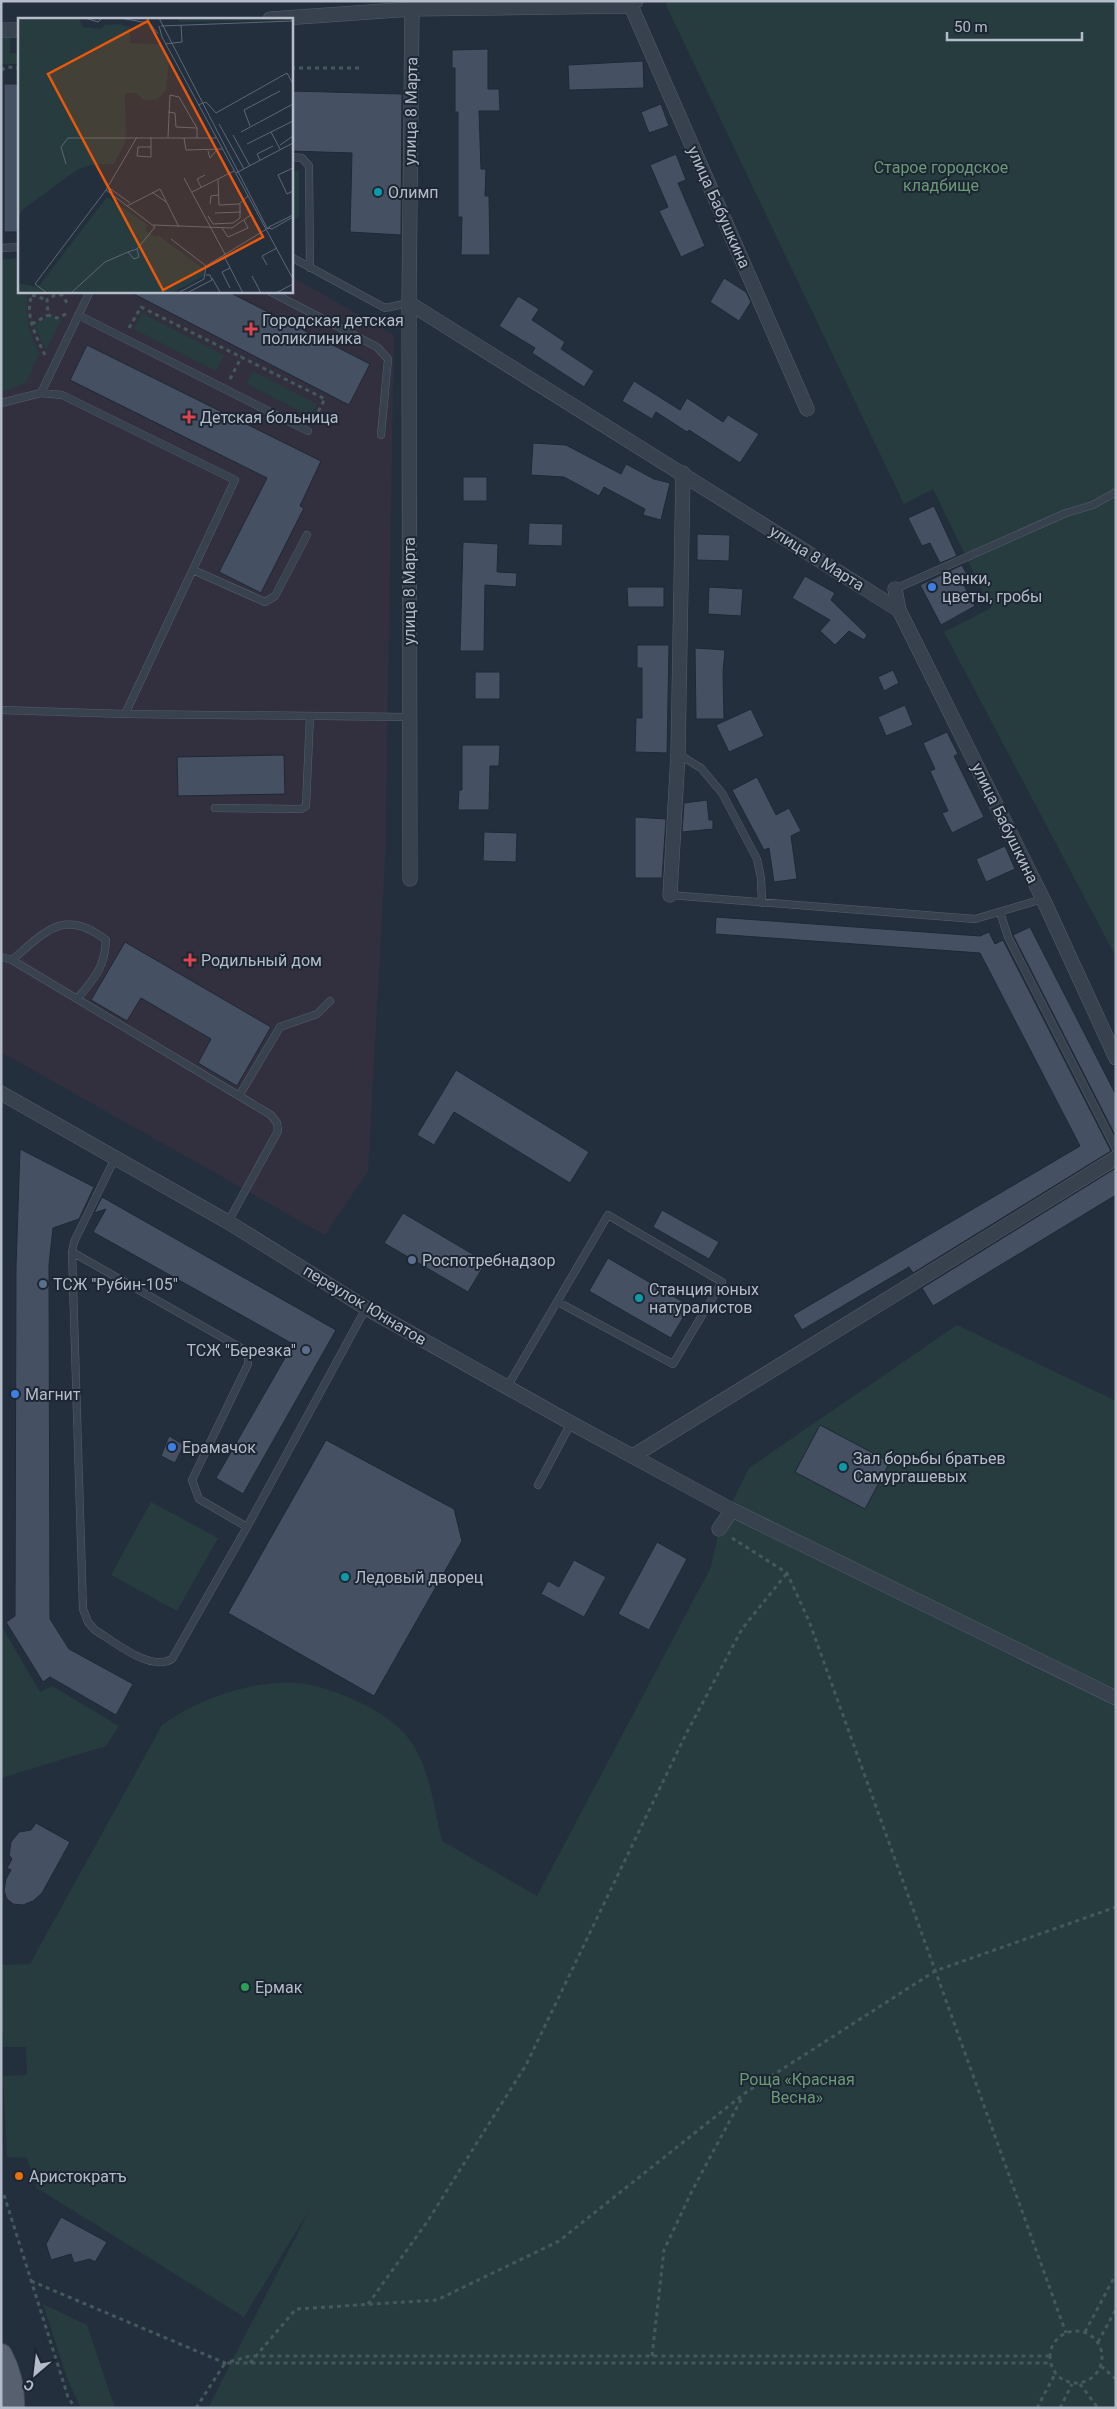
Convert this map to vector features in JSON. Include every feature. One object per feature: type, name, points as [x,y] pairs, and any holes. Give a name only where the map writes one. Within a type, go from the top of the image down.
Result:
[{"type":"main road","points":[[1,2355],[8,2368],[18,2403]]},
{"type":"street","points":[[286,18],[412,9],[430,5],[634,4]]},
{"type":"street","name":"улица Бабушкина","points":[[634,4],[807,409]]},
{"type":"street","name":"улица 8 Марта","points":[[410,879],[409,303],[412,9]]},
{"type":"street","points":[[1,30],[18,30]]},
{"type":"street","name":"улица 8 Марта","points":[[409,303],[899,610]]},
{"type":"street","points":[[670,895],[678,754],[683,473]]},
{"type":"street","name":"улица Бабушкина","points":[[895,589],[899,610],[1042,899],[1116,1058]]},
{"type":"street","name":"переулок Юннатов","points":[[1,1093],[228,1222],[366,1308],[571,1423],[732,1510],[1116,1698]]},
{"type":"street","points":[[633,1456],[1116,1158]]},
{"type":"street","points":[[719,1529],[732,1510]]},
{"type":"lane","points":[[292,157],[302,158],[309,166],[310,268]]},
{"type":"lane","points":[[1,248],[18,247]]},
{"type":"lane","points":[[292,258],[385,308],[409,303]]},
{"type":"lane","points":[[42,393],[90,292]]},
{"type":"lane","points":[[271,292],[377,347],[388,360],[381,435]]},
{"type":"lane","points":[[78,315],[308,431]]},
{"type":"lane","points":[[1,403],[42,393],[62,395],[235,480],[125,714]]},
{"type":"lane","points":[[895,589],[1066,514],[1093,505],[1116,492]]},
{"type":"lane","points":[[193,570],[265,602],[275,596],[307,535]]},
{"type":"lane","points":[[1,710],[125,714],[410,717]]},
{"type":"lane","points":[[215,808],[302,809],[306,806],[310,716]]},
{"type":"lane","points":[[678,754],[702,768],[722,793],[757,859],[761,878],[762,903]]},
{"type":"lane","points":[[670,895],[975,919],[1042,899]]},
{"type":"lane","points":[[1000,912],[1008,937],[1116,1149]]},
{"type":"lane","points":[[12,960],[50,928],[72,924],[92,929],[106,940],[105,959],[94,978],[77,999]]},
{"type":"lane","points":[[1,956],[12,960],[270,1115],[277,1123],[278,1131],[228,1222]]},
{"type":"lane","points":[[238,1096],[280,1027],[317,1014],[330,1000]]},
{"type":"lane","points":[[115,1158],[74,1242],[72,1252],[84,1609],[88,1622],[95,1630],[149,1662],[164,1664],[172,1659],[247,1527],[366,1308]]},
{"type":"lane","points":[[507,1388],[608,1215],[722,1282],[673,1364],[558,1302]]},
{"type":"lane","points":[[72,1252],[241,1348],[248,1356],[248,1364],[192,1480],[199,1499],[247,1527]]},
{"type":"lane","points":[[538,1485],[571,1423]]},
{"type":"path","points":[[1,70],[18,68]]},
{"type":"path","points":[[292,68],[360,68]]},
{"type":"path","points":[[41,362],[45,354],[34,335],[32,324],[33,293],[46,300]]},
{"type":"path","points":[[46,300],[55,293],[62,295],[68,302],[69,308]]},
{"type":"path","points":[[46,300],[48,315]]},
{"type":"path","points":[[124,337],[141,307],[242,356],[325,399],[308,431]]},
{"type":"path","points":[[32,324],[48,315],[57,318],[66,314]]},
{"type":"path","points":[[225,388],[242,356]]},
{"type":"path","points":[[719,1529],[787,1573],[809,1621],[1066,2333]]},
{"type":"path","points":[[368,2305],[427,2222],[526,2065],[695,1717],[742,1629],[787,1573]]},
{"type":"path","points":[[250,2363],[296,2309],[436,2300],[559,2241],[745,2093],[935,1972],[1116,1908]]},
{"type":"path","points":[[652,2356],[664,2250],[693,2188],[745,2093]]},
{"type":"path","points":[[4,2194],[68,2397],[75,2408]]},
{"type":"path","points":[[1085,2332],[1116,2274]]},
{"type":"path","points":[[31,2281],[225,2363],[1050,2363]]},
{"type":"path","points":[[1098,2342],[1116,2309]]},
{"type":"path","points":[[1075,2331],[1085,2332],[1098,2342],[1102,2354],[1101,2366],[1093,2378],[1080,2384],[1072,2384],[1055,2374],[1050,2363],[1049,2356],[1054,2342],[1066,2333],[1075,2331]]},
{"type":"path","points":[[196,2408],[225,2363],[257,2356],[1049,2356]]},
{"type":"path","points":[[1101,2366],[1116,2379]]},
{"type":"path","points":[[1037,2408],[1055,2374]]},
{"type":"path","points":[[1060,2408],[1072,2384]]},
{"type":"path","points":[[1080,2384],[1098,2408]]},
{"type":"shaded area","points":[[18,258],[18,292],[292,292],[292,277],[394,335],[385,862],[368,1171],[325,1235],[1,1052],[1,260]]},
{"type":"green space","name":"Старое городское кладбище","points":[[667,1],[1116,1],[1116,957],[944,632],[991,608],[933,489],[904,504],[666,5]]},
{"type":"green space","points":[[1,35],[10,35],[10,53],[18,54],[18,64],[1,64]]},
{"type":"green space","points":[[292,171],[299,171],[299,216],[292,223]]},
{"type":"green space","points":[[18,258],[18,292],[28,292],[28,323],[39,353],[26,383],[1,392],[1,260]]},
{"type":"green space","points":[[142,313],[224,355],[216,371],[134,329]]},
{"type":"green space","points":[[48,316],[61,320],[46,350],[34,325]]},
{"type":"green space","points":[[253,371],[317,404],[311,417],[247,384]]},
{"type":"green space","name":"Роща «Красная Весна»","points":[[957,1325],[1116,1401],[1116,2408],[208,2408],[310,2209],[244,2317],[37,2188],[27,2158],[7,2157],[3,2076],[27,2075],[26,2047],[3,2047],[1,1965],[30,1964],[162,1725],[193,1706],[211,1698],[249,1687],[268,1684],[312,1685],[359,1702],[390,1720],[414,1746],[428,1780],[442,1841],[537,1896],[711,1567],[719,1529],[749,1468]]},
{"type":"green space","points":[[151,1502],[218,1538],[177,1611],[111,1575]]},
{"type":"green space","points":[[2,1627],[40,1692],[52,1686],[119,1726],[106,1746],[1,1778]]},
{"type":"green space","points":[[43,2304],[87,2325],[115,2408],[81,2408],[67,2378]]},
{"type":"building","points":[[488,49],[488,89],[499,89],[500,111],[479,111],[481,169],[486,169],[485,196],[489,196],[490,255],[461,255],[462,217],[458,217],[458,112],[455,112],[455,68],[452,68],[452,50]]},
{"type":"building","points":[[643,61],[644,88],[569,90],[568,65]]},
{"type":"building","points":[[4,84],[18,84],[18,232],[4,232]]},
{"type":"building","name":"Олимп","points":[[292,91],[402,94],[401,235],[350,232],[352,153],[292,151]]},
{"type":"building","points":[[661,104],[669,126],[649,133],[641,112]]},
{"type":"building","points":[[676,154],[686,180],[678,183],[705,246],[681,257],[659,211],[668,207],[650,165]]},
{"type":"building","points":[[724,278],[746,292],[751,302],[739,321],[710,302]]},
{"type":"building","name":"Городская детская поликлиника","points":[[130,292],[229,292],[370,364],[349,405]]},
{"type":"building","points":[[518,296],[539,309],[532,320],[565,342],[561,349],[594,371],[584,387],[532,353],[535,348],[499,326]]},
{"type":"building","name":"Детская больница","points":[[87,345],[321,461],[300,506],[304,508],[261,593],[219,572],[267,478],[70,380]]},
{"type":"building","points":[[634,381],[680,410],[687,398],[723,422],[728,415],[759,434],[740,463],[689,430],[687,432],[656,412],[652,419],[622,401]]},
{"type":"building","points":[[533,443],[566,445],[621,474],[626,464],[654,479],[670,483],[661,520],[643,515],[645,509],[604,487],[599,496],[564,477],[531,475]]},
{"type":"building","points":[[463,477],[487,477],[487,501],[463,501]]},
{"type":"building","points":[[934,506],[957,556],[940,563],[930,543],[922,546],[908,518]]},
{"type":"building","points":[[529,523],[563,524],[562,546],[528,545]]},
{"type":"building","points":[[697,534],[730,535],[729,561],[697,560]]},
{"type":"building","points":[[463,542],[498,544],[497,572],[517,573],[516,587],[485,585],[484,651],[460,651]]},
{"type":"building","points":[[962,565],[967,575],[960,578],[975,606],[941,625],[920,585]]},
{"type":"building","points":[[805,576],[835,593],[831,600],[867,635],[864,640],[849,631],[835,645],[820,631],[830,620],[792,598]]},
{"type":"building","points":[[627,587],[664,587],[664,607],[628,607]]},
{"type":"building","points":[[709,587],[743,589],[741,616],[708,614]]},
{"type":"building","points":[[637,645],[669,645],[667,753],[635,752],[636,718],[642,718],[642,668],[637,668]]},
{"type":"building","points":[[695,648],[725,650],[723,672],[724,719],[696,719]]},
{"type":"building","points":[[893,670],[899,683],[884,691],[878,677]]},
{"type":"building","points":[[475,672],[500,672],[500,699],[475,699]]},
{"type":"building","points":[[905,705],[913,725],[886,736],[878,717]]},
{"type":"building","points":[[751,709],[764,736],[729,752],[716,725]]},
{"type":"building","points":[[947,732],[958,754],[954,756],[984,817],[952,833],[942,813],[948,811],[930,771],[935,769],[923,743]]},
{"type":"building","points":[[462,745],[500,745],[499,766],[490,766],[489,810],[458,810],[459,790],[462,790]]},
{"type":"building","points":[[284,755],[285,794],[178,796],[177,757]]},
{"type":"building","points":[[757,777],[776,815],[789,808],[801,831],[791,836],[797,879],[774,882],[769,848],[764,850],[732,790]]},
{"type":"building","points":[[707,800],[709,820],[713,820],[713,829],[682,832],[684,803]]},
{"type":"building","points":[[635,817],[666,819],[662,878],[635,878]]},
{"type":"building","points":[[484,832],[517,833],[516,862],[483,861]]},
{"type":"building","points":[[1005,846],[1015,869],[986,882],[976,859]]},
{"type":"building","points":[[716,917],[980,936],[989,932],[995,944],[1003,940],[1111,1151],[913,1273],[909,1267],[802,1330],[793,1315],[1080,1146],[980,953],[715,934]]},
{"type":"building","points":[[1030,927],[1116,1095],[1116,1137],[1013,935]]},
{"type":"building","points":[[125,942],[271,1027],[237,1086],[198,1063],[211,1039],[141,998],[127,1021],[91,1000]]},
{"type":"building","points":[[456,1070],[589,1152],[570,1183],[454,1112],[434,1145],[417,1135]]},
{"type":"building","points":[[20,1149],[94,1187],[79,1219],[53,1228],[49,1265],[50,1619],[69,1649],[133,1684],[116,1715],[50,1677],[43,1682],[6,1622],[15,1616],[16,1267]]},
{"type":"building","points":[[1116,1168],[1116,1195],[933,1306],[922,1288]]},
{"type":"building","points":[[102,1197],[336,1330],[243,1494],[216,1478],[293,1344],[93,1232],[106,1209],[94,1213]]},
{"type":"building","points":[[662,1210],[719,1242],[709,1259],[653,1227]]},
{"type":"building","points":[[403,1213],[486,1262],[468,1292],[384,1243]]},
{"type":"building","name":"Станция юных натуралистов","points":[[608,1258],[690,1306],[671,1338],[589,1291]]},
{"type":"building","name":"Зал борьбы братьев Самургашевых","points":[[820,1425],[890,1462],[865,1509],[795,1472]]},
{"type":"building","points":[[169,1436],[184,1445],[175,1463],[161,1456]]},
{"type":"building","name":"Ледовый дворец","points":[[326,1440],[454,1509],[462,1541],[374,1696],[228,1613]]},
{"type":"building","points":[[657,1542],[687,1559],[649,1630],[618,1614]]},
{"type":"building","points":[[574,1560],[606,1577],[584,1617],[541,1594],[548,1581],[559,1587]]},
{"type":"building","points":[[36,1823],[70,1842],[42,1893],[33,1901],[23,1905],[13,1904],[7,1899],[4,1891],[6,1879],[11,1870],[7,1868],[12,1859],[9,1855],[11,1842],[19,1832],[31,1830]]},
{"type":"building","points":[[61,2217],[107,2242],[95,2262],[90,2259],[74,2263],[71,2254],[51,2260],[46,2244]]},
{"type":"place","name":"Олимп","points":[[378,192]]},
{"type":"place","name":"Городская детская поликлиника","points":[[251,329]]},
{"type":"place","name":"Детская больница","points":[[189,417]]},
{"type":"place","name":"Венки, цветы, гробы","points":[[932,587]]},
{"type":"place","name":"Родильный дом","points":[[190,960]]},
{"type":"place","name":"Роспотребнадзор","points":[[412,1260]]},
{"type":"place","name":"ТСЖ \"Рубин-105\"","points":[[43,1284]]},
{"type":"place","name":"Станция юных натуралистов","points":[[639,1298]]},
{"type":"place","name":"ТСЖ \"Березка\"","points":[[306,1350]]},
{"type":"place","name":"Магнит","points":[[15,1394]]},
{"type":"place","name":"Ерамачок","points":[[172,1447]]},
{"type":"place","name":"Зал борьбы братьев Самургашевых","points":[[843,1467]]},
{"type":"place","name":"Ледовый дворец","points":[[345,1577]]},
{"type":"place","name":"Ермак","points":[[245,1987]]},
{"type":"place","name":"Аристократъ","points":[[19,2176]]}]
